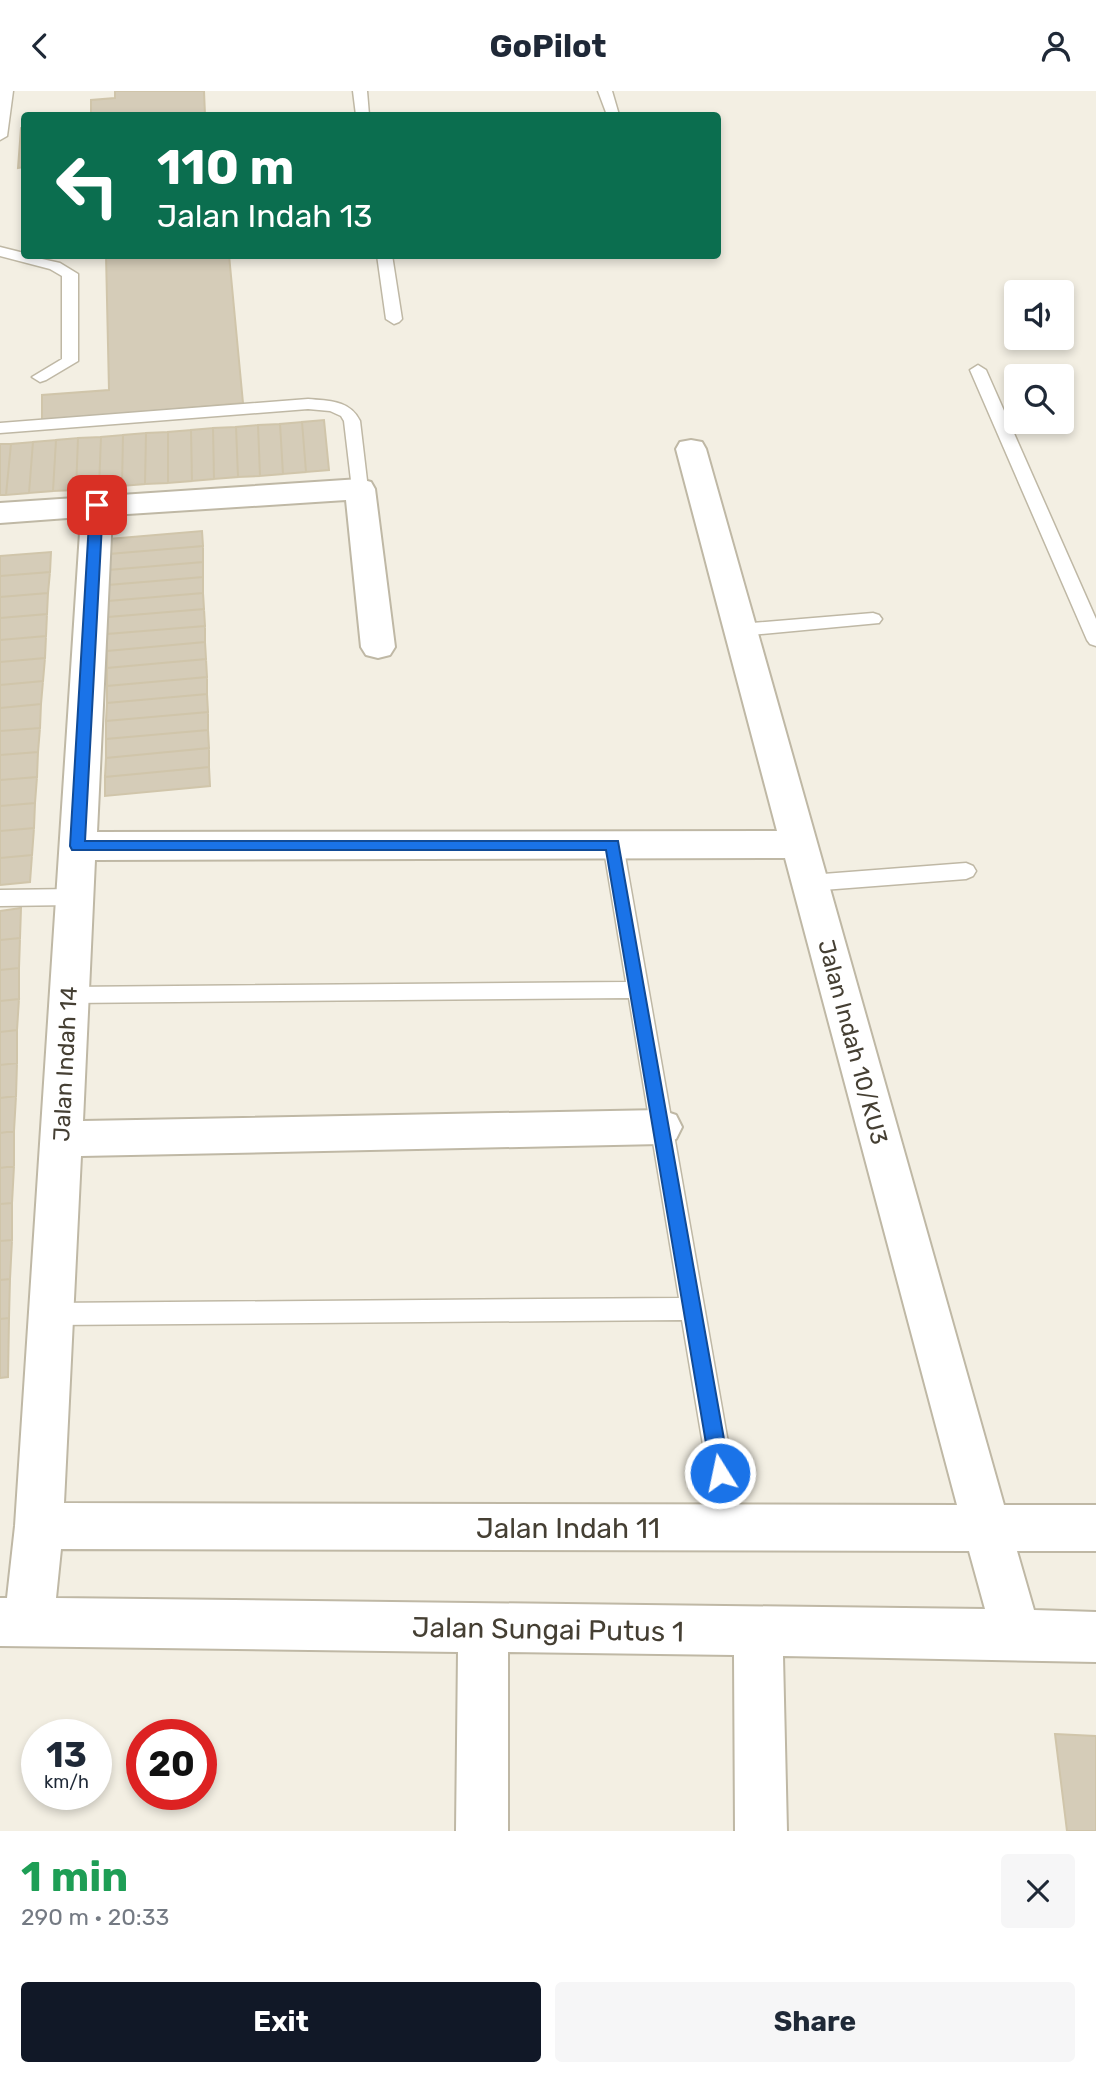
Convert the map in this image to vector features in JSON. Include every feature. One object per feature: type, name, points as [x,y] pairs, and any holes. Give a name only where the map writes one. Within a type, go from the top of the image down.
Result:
[{"type":"street","name":"Jalan Indah 10/KU3","points":[[691,449],[1016,1634]]},
{"type":"street","points":[[0,513],[360,489],[378,647]]},
{"type":"street","name":"Jalan Indah 14","points":[[14,1623],[39,1526],[97,505]]},
{"type":"street","points":[[77,846],[798,844]]},
{"type":"street","points":[[61,1139],[661,1128]]},
{"type":"street","name":"Jalan Indah 11","points":[[39,1526],[987,1530],[1096,1528]]},
{"type":"street","name":"Jalan Sungai Putus 1","points":[[14,1623],[1096,1637]]},
{"type":"street","points":[[482,1831],[483,1628]]},
{"type":"street","points":[[758,1631],[761,1831]]},
{"type":"lane","points":[[0,136],[6,91]]},
{"type":"lane","points":[[360,91],[363,112]]},
{"type":"lane","points":[[605,91],[612,112]]},
{"type":"lane","points":[[0,251],[21,257]]},
{"type":"lane","points":[[29,259],[55,266],[71,274],[70,361],[40,377]]},
{"type":"lane","points":[[385,259],[394,319]]},
{"type":"lane","points":[[978,370],[1096,640]]},
{"type":"lane","points":[[0,428],[264,406],[333,407],[348,413],[352,422],[360,489]]},
{"type":"lane","points":[[740,631],[873,619]]},
{"type":"lane","points":[[613,845],[730,1528]]},
{"type":"lane","points":[[810,883],[965,871]]},
{"type":"lane","points":[[0,898],[74,897]]},
{"type":"lane","points":[[69,995],[638,990]]},
{"type":"lane","points":[[51,1314],[692,1309]]},
{"type":"building","points":[[115,91],[204,91],[205,112],[91,112],[91,100],[115,98]]},
{"type":"building","points":[[21,128],[21,168],[18,168]]},
{"type":"building","points":[[106,259],[229,259],[243,403],[42,421],[42,395],[109,390]]},
{"type":"building","points":[[324,420],[329,470],[306,472],[302,422]]},
{"type":"building","points":[[302,422],[306,472],[283,474],[280,424]]},
{"type":"building","points":[[280,424],[283,474],[260,476],[258,425]]},
{"type":"building","points":[[258,425],[260,476],[238,477],[236,427]]},
{"type":"building","points":[[236,427],[238,477],[214,479],[213,428]]},
{"type":"building","points":[[213,428],[214,479],[192,481],[191,430]]},
{"type":"building","points":[[191,430],[192,481],[168,483],[168,432]]},
{"type":"building","points":[[168,432],[168,483],[145,484],[146,433]]},
{"type":"building","points":[[146,433],[145,484],[122,486],[123,435]]},
{"type":"building","points":[[123,435],[122,486],[99,488],[101,437]]},
{"type":"building","points":[[101,437],[99,488],[76,490],[78,438]]},
{"type":"building","points":[[78,438],[76,490],[53,491],[56,440]]},
{"type":"building","points":[[56,440],[53,491],[29,493],[33,442]]},
{"type":"building","points":[[33,442],[29,493],[6,495],[11,444]]},
{"type":"building","points":[[0,444],[11,444],[6,495],[0,495]]},
{"type":"building","points":[[202,531],[203,546],[109,554],[109,539]]},
{"type":"building","points":[[203,546],[203,562],[108,570],[109,554]]},
{"type":"building","points":[[51,552],[50,572],[0,576],[0,556]]},
{"type":"building","points":[[203,562],[203,577],[108,585],[108,570]]},
{"type":"building","points":[[50,572],[48,593],[0,597],[0,576]]},
{"type":"building","points":[[203,577],[203,593],[108,601],[108,585]]},
{"type":"building","points":[[48,593],[47,614],[0,618],[0,597]]},
{"type":"building","points":[[203,593],[204,609],[108,617],[108,601]]},
{"type":"building","points":[[204,609],[205,626],[107,634],[108,617]]},
{"type":"building","points":[[47,614],[46,636],[0,640],[0,618]]},
{"type":"building","points":[[205,626],[205,642],[107,651],[107,634]]},
{"type":"building","points":[[46,636],[45,658],[0,662],[0,640]]},
{"type":"building","points":[[205,642],[206,659],[107,668],[107,651]]},
{"type":"building","points":[[45,658],[43,681],[0,685],[0,662]]},
{"type":"building","points":[[206,659],[207,677],[107,686],[107,668]]},
{"type":"building","points":[[207,677],[207,694],[107,703],[107,686]]},
{"type":"building","points":[[43,681],[41,704],[0,708],[0,685]]},
{"type":"building","points":[[207,694],[208,712],[106,721],[107,703]]},
{"type":"building","points":[[41,704],[40,728],[0,731],[0,708]]},
{"type":"building","points":[[208,712],[208,730],[106,739],[106,721]]},
{"type":"building","points":[[40,728],[38,752],[0,755],[0,731]]},
{"type":"building","points":[[208,730],[209,748],[106,758],[106,739]]},
{"type":"building","points":[[209,748],[209,767],[105,777],[106,758]]},
{"type":"building","points":[[38,752],[37,777],[0,780],[0,755]]},
{"type":"building","points":[[209,767],[210,786],[105,796],[105,777]]},
{"type":"building","points":[[37,777],[35,803],[0,806],[0,780]]},
{"type":"building","points":[[35,803],[34,828],[0,831],[0,806]]},
{"type":"building","points":[[34,828],[32,855],[0,858],[0,831]]},
{"type":"building","points":[[32,855],[30,882],[0,885],[0,858]]},
{"type":"building","points":[[21,908],[20,938],[0,940],[0,911]]},
{"type":"building","points":[[20,938],[19,968],[0,970],[0,940]]},
{"type":"building","points":[[19,968],[19,999],[0,1001],[0,970]]},
{"type":"building","points":[[19,999],[17,1030],[0,1032],[0,1001]]},
{"type":"building","points":[[17,1030],[17,1063],[0,1065],[0,1032]]},
{"type":"building","points":[[17,1063],[16,1096],[0,1098],[0,1065]]},
{"type":"building","points":[[16,1096],[14,1131],[0,1133],[0,1098]]},
{"type":"building","points":[[14,1131],[14,1166],[0,1168],[0,1133]]},
{"type":"building","points":[[14,1166],[12,1203],[0,1204],[0,1168]]},
{"type":"building","points":[[12,1203],[12,1240],[0,1241],[0,1204]]},
{"type":"building","points":[[12,1240],[10,1279],[0,1280],[0,1241]]},
{"type":"building","points":[[10,1279],[9,1318],[0,1319],[0,1280]]},
{"type":"building","points":[[9,1318],[8,1377],[0,1378],[0,1319]]},
{"type":"building","points":[[1055,1734],[1096,1736],[1096,1831],[1067,1831]]},
{"type":"route","points":[[97,505],[77,846],[613,845],[720,1473]]}]
